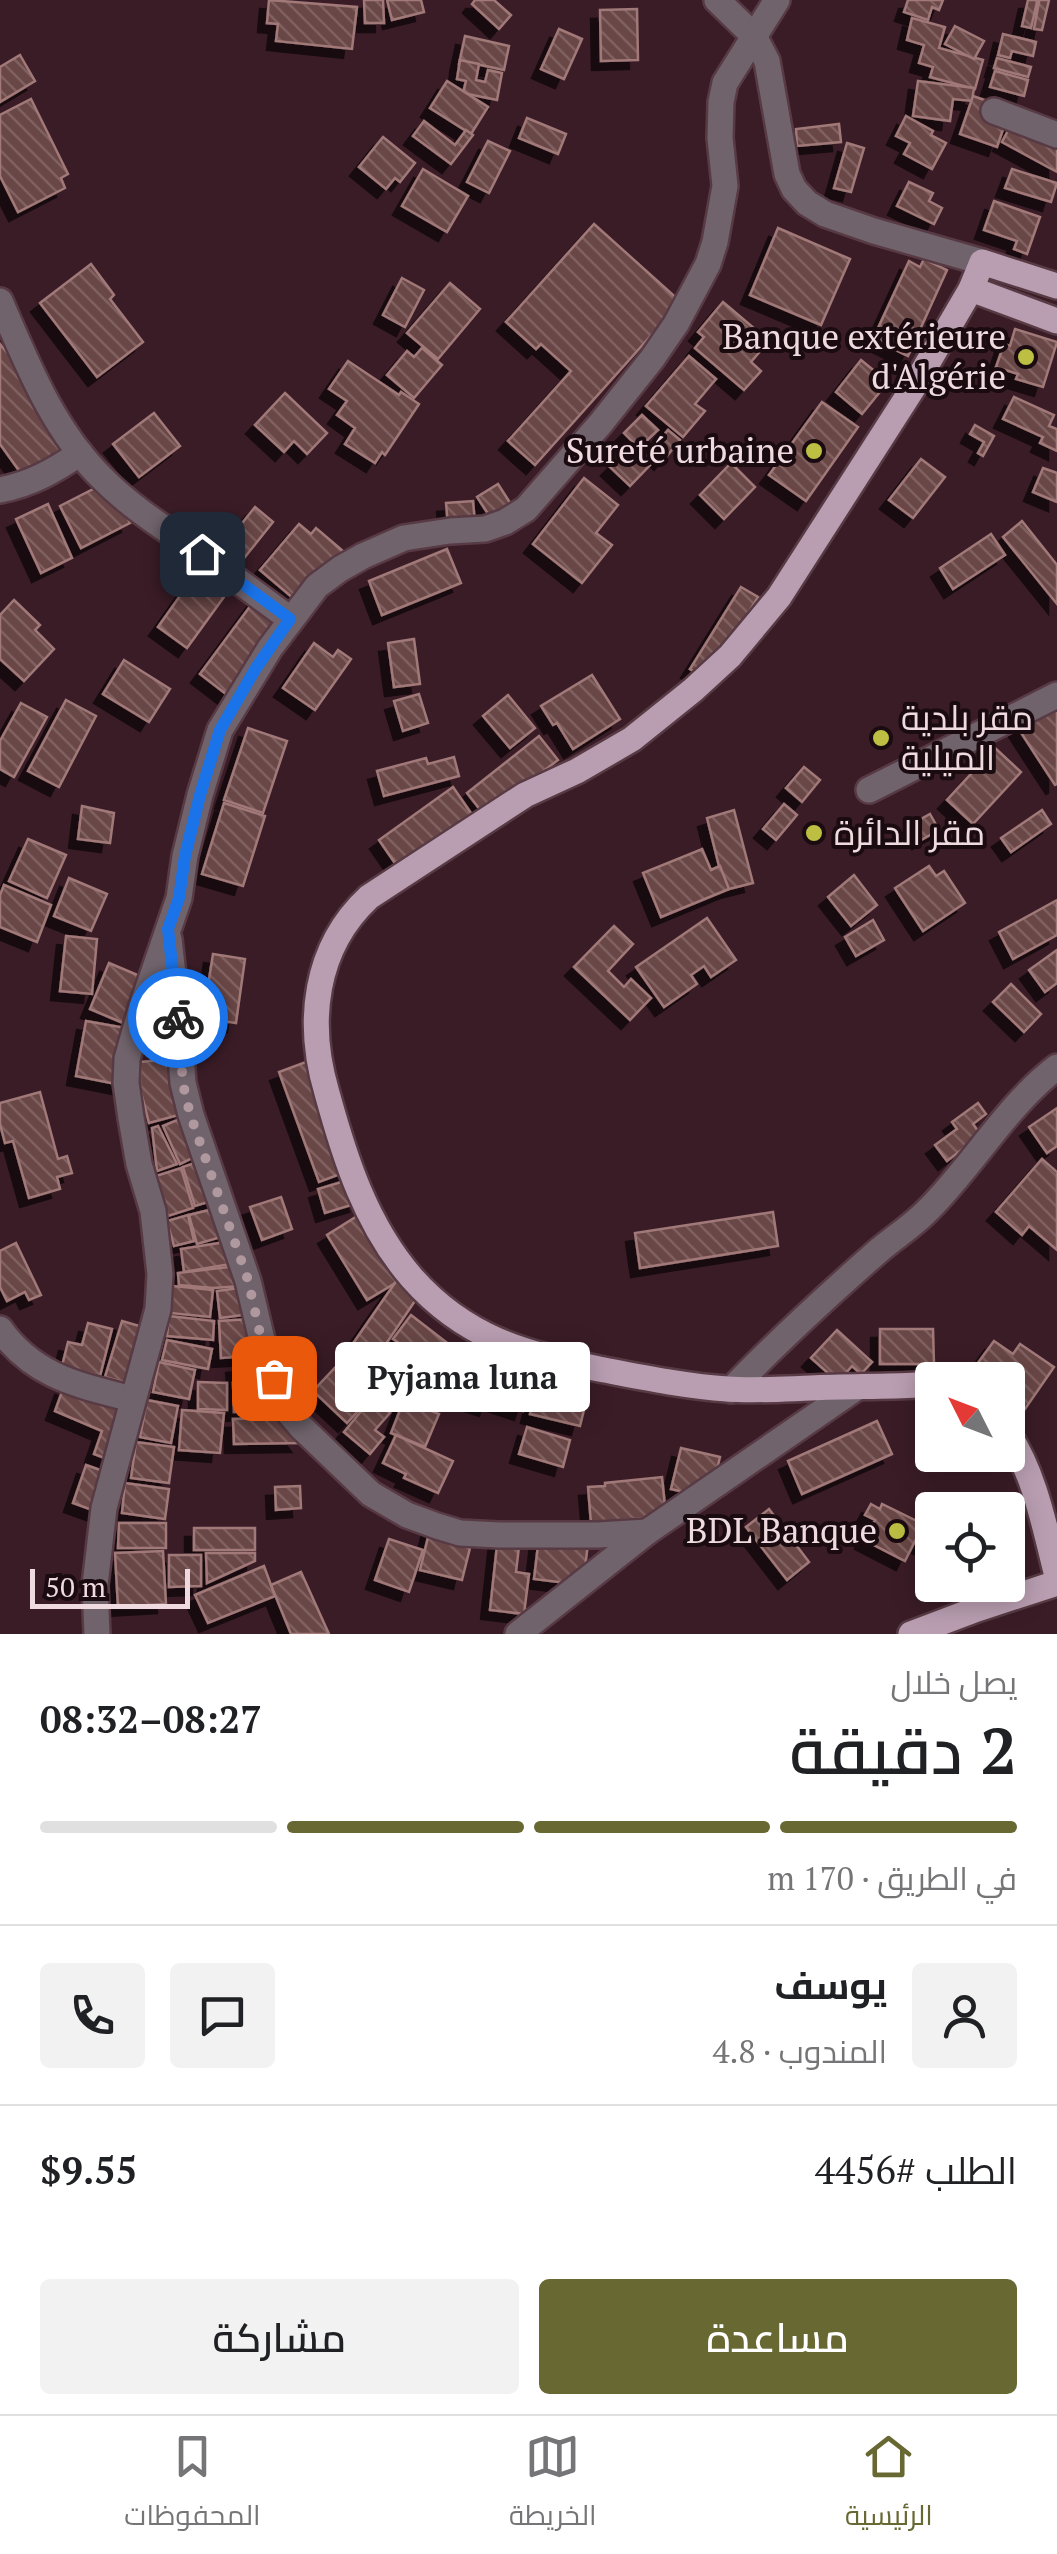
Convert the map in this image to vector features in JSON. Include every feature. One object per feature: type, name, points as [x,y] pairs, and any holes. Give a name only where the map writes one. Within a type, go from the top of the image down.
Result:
[{"type":"main road","points":[[915,1385],[731,1390],[686,1385],[540,1357],[480,1333],[434,1300],[395,1256],[375,1225],[344,1155],[325,1087],[320,1056],[320,980],[340,930],[370,897],[526,795],[608,755],[730,656],[779,596],[914,388],[982,262],[1057,286]]},
{"type":"main road","points":[[970,289],[1057,321]]},
{"type":"main road","points":[[1025,1470],[1057,1576]]},
{"type":"main road","points":[[911,1634],[1057,1584]]},
{"type":"street","points":[[717,0],[754,36],[766,61],[787,174],[807,204],[846,222],[982,262]]},
{"type":"street","points":[[97,1634],[94,1585],[104,1508],[158,1309],[160,1274],[153,1211],[139,1164],[126,1083],[127,1059],[179,898],[185,856],[220,730],[290,619],[318,586],[363,556],[404,538],[485,528],[506,522],[526,509],[652,360],[676,324],[708,264],[715,242],[725,186],[720,138],[725,83],[778,0]]},
{"type":"street","points":[[994,111],[1057,135]]},
{"type":"street","points":[[0,301],[36,382],[80,453],[103,480],[145,516],[290,619]]},
{"type":"street","points":[[0,490],[38,479],[80,453]]},
{"type":"street","points":[[869,790],[1057,695]]},
{"type":"street","points":[[168,929],[183,1084],[190,1114],[248,1280],[266,1357],[290,1414],[371,1494],[408,1516],[436,1526],[460,1533],[499,1535],[647,1532]]},
{"type":"street","points":[[731,1390],[879,1250],[924,1214],[1057,1066]]},
{"type":"street","points":[[0,1329],[41,1369],[78,1385],[132,1399]]},
{"type":"street","points":[[518,1634],[647,1532],[856,1388]]},
{"type":"building","points":[[269,0],[357,7],[352,49],[276,41],[278,24],[267,23]]},
{"type":"building","points":[[364,0],[383,0],[384,23],[365,23]]},
{"type":"building","points":[[387,0],[421,0],[424,12],[392,20]]},
{"type":"building","points":[[475,0],[494,0],[511,15],[499,29],[472,4]]},
{"type":"building","points":[[908,0],[943,0],[939,10],[932,7],[928,20],[904,12]]},
{"type":"building","points":[[1028,0],[1049,0],[1042,30],[1034,29],[1039,2],[1031,28],[1022,26]]},
{"type":"building","points":[[637,9],[638,60],[601,61],[600,10]]},
{"type":"building","points":[[912,18],[945,27],[939,48],[983,60],[975,89],[930,77],[933,67],[919,63],[924,45],[907,40]]},
{"type":"building","points":[[955,26],[984,41],[974,59],[945,44]]},
{"type":"building","points":[[559,29],[582,39],[564,79],[541,69]]},
{"type":"building","points":[[1003,34],[1036,42],[1033,56],[1012,51],[1010,58],[998,55]]},
{"type":"building","points":[[465,36],[509,46],[504,70],[462,61],[459,64]]},
{"type":"building","points":[[20,55],[35,81],[0,102],[0,67]]},
{"type":"building","points":[[997,58],[1031,67],[1028,77],[994,68]]},
{"type":"building","points":[[460,60],[479,64],[476,80],[485,82],[488,70],[502,73],[497,100],[463,93],[466,81],[457,79]]},
{"type":"building","points":[[995,71],[1028,80],[1024,96],[990,87]]},
{"type":"building","points":[[447,81],[488,107],[471,134],[430,108]]},
{"type":"building","points":[[918,81],[974,88],[972,101],[953,99],[950,121],[913,116]]},
{"type":"building","points":[[973,96],[1010,109],[997,147],[960,134]]},
{"type":"building","points":[[31,99],[68,174],[61,178],[65,188],[18,212],[0,176],[0,115]]},
{"type":"building","points":[[1018,112],[1057,134],[1057,172],[1002,142]]},
{"type":"building","points":[[906,116],[946,143],[932,169],[904,154],[910,143],[896,136]]},
{"type":"building","points":[[527,118],[566,134],[558,154],[519,138]]},
{"type":"building","points":[[424,121],[455,145],[466,130],[473,135],[451,164],[413,136]]},
{"type":"building","points":[[839,124],[841,142],[797,146],[796,129]]},
{"type":"building","points":[[383,137],[415,163],[400,182],[395,178],[386,189],[359,167]]},
{"type":"building","points":[[488,141],[510,151],[489,193],[467,182]]},
{"type":"building","points":[[847,143],[864,148],[851,192],[834,188]]},
{"type":"building","points":[[423,169],[468,196],[447,232],[402,206]]},
{"type":"building","points":[[1012,169],[1057,183],[1051,202],[1005,188]]},
{"type":"building","points":[[909,182],[933,193],[929,201],[942,208],[934,224],[897,206]]},
{"type":"building","points":[[994,201],[1040,217],[1027,254],[1014,249],[1017,241],[984,230]]},
{"type":"building","points":[[594,224],[681,302],[535,465],[508,441],[571,371],[541,344],[536,349],[506,322]]},
{"type":"building","points":[[778,228],[850,259],[821,325],[750,295]]},
{"type":"building","points":[[924,259],[947,270],[908,356],[873,339],[909,261],[920,267]]},
{"type":"building","points":[[91,264],[114,295],[110,299],[143,342],[97,377],[40,303]]},
{"type":"building","points":[[402,278],[424,290],[405,327],[383,315]]},
{"type":"building","points":[[450,283],[480,309],[438,359],[407,333]]},
{"type":"building","points":[[723,302],[769,341],[751,362],[761,371],[744,390],[695,348],[704,337],[698,332]]},
{"type":"building","name":"Banque extérieure d'Algérie","points":[[1015,329],[1057,342],[1043,387],[1016,379],[1018,374],[996,367],[1004,344],[1010,346]]},
{"type":"building","points":[[0,344],[77,435],[25,479],[0,444]]},
{"type":"building","points":[[422,348],[442,365],[414,398],[387,375],[407,351],[414,357]]},
{"type":"building","points":[[689,356],[716,379],[695,404],[705,411],[683,437],[646,406]]},
{"type":"building","points":[[861,360],[888,382],[862,414],[836,392]]},
{"type":"building","points":[[348,361],[419,404],[385,455],[382,452],[375,463],[345,444],[355,428],[337,415],[347,401],[329,389]]},
{"type":"building","points":[[285,393],[327,433],[307,454],[294,441],[284,452],[255,425]]},
{"type":"building","points":[[1014,397],[1054,415],[1049,426],[1057,429],[1057,451],[1040,443],[1043,437],[1003,419]]},
{"type":"building","name":"Sureté urbaine","points":[[822,402],[858,427],[806,501],[769,475]]},
{"type":"building","points":[[154,413],[180,446],[139,477],[113,444]]},
{"type":"building","points":[[642,415],[658,430],[639,448],[624,433]]},
{"type":"building","points":[[975,425],[994,436],[983,456],[978,453],[984,442],[970,434]]},
{"type":"building","points":[[668,430],[680,440],[663,461],[651,450]]},
{"type":"building","points":[[633,443],[653,462],[630,486],[610,467]]},
{"type":"building","points":[[921,459],[945,477],[913,518],[889,500]]},
{"type":"building","points":[[731,463],[755,487],[724,519],[700,495]]},
{"type":"building","points":[[1043,468],[1057,473],[1057,502],[1033,492]]},
{"type":"building","points":[[584,478],[618,505],[596,533],[612,545],[582,583],[533,544]]},
{"type":"building","points":[[109,481],[130,523],[81,548],[60,506]]},
{"type":"building","points":[[498,484],[514,509],[494,523],[477,497]]},
{"type":"building","points":[[473,501],[475,523],[448,525],[446,503]]},
{"type":"building","points":[[48,504],[72,558],[41,573],[16,519]]},
{"type":"building","points":[[255,507],[273,522],[245,557],[227,542]]},
{"type":"building","points":[[1022,521],[1057,565],[1057,604],[1003,537]]},
{"type":"building","points":[[299,524],[311,534],[316,528],[344,552],[300,604],[260,570]]},
{"type":"building","points":[[991,534],[1005,555],[953,589],[940,568]]},
{"type":"building","points":[[447,549],[461,583],[382,615],[369,581]]},
{"type":"building","points":[[199,569],[229,590],[187,648],[158,627]]},
{"type":"building","points":[[741,587],[758,597],[708,680],[690,669]]},
{"type":"building","points":[[257,597],[296,627],[239,704],[200,674]]},
{"type":"building","points":[[14,600],[40,625],[35,630],[54,649],[24,681],[0,659],[0,615]]},
{"type":"building","points":[[414,639],[420,684],[394,687],[388,643]]},
{"type":"building","points":[[314,643],[333,657],[338,650],[351,659],[315,710],[283,688]]},
{"type":"building","points":[[124,660],[170,689],[149,722],[103,694]]},
{"type":"building","points":[[592,675],[620,719],[573,749],[541,706]]},
{"type":"building","points":[[419,694],[428,723],[403,731],[394,701]]},
{"type":"building","points":[[508,695],[535,728],[510,748],[483,716]]},
{"type":"building","points":[[66,700],[96,716],[59,787],[28,771]]},
{"type":"building","points":[[21,703],[47,717],[14,777],[0,769],[0,741]]},
{"type":"building","points":[[1057,705],[1057,784],[1055,785],[1018,728]]},
{"type":"building","points":[[248,728],[287,741],[263,813],[224,800]]},
{"type":"building","points":[[539,736],[558,760],[485,816],[467,793]]},
{"type":"building","points":[[995,748],[1021,772],[973,824],[947,800]]},
{"type":"building","points":[[454,757],[459,776],[384,796],[377,771],[426,758],[428,764]]},
{"type":"building","points":[[804,767],[820,780],[802,802],[786,788]]},
{"type":"building","points":[[453,787],[473,816],[399,869],[379,840]]},
{"type":"building","points":[[224,803],[265,816],[243,886],[202,874]]},
{"type":"building","points":[[784,804],[797,815],[776,840],[763,829]]},
{"type":"building","points":[[82,806],[114,813],[110,843],[78,839]]},
{"type":"building","points":[[734,810],[753,883],[725,890],[707,818]]},
{"type":"building","points":[[1042,810],[1051,824],[1011,852],[1001,838]]},
{"type":"building","points":[[930,814],[939,830],[921,840],[912,824]]},
{"type":"building","points":[[28,839],[66,855],[47,898],[9,881]]},
{"type":"building","points":[[702,849],[711,870],[720,866],[729,889],[661,917],[643,873]]},
{"type":"building","points":[[929,866],[936,876],[944,871],[965,903],[923,931],[895,888]]},
{"type":"building","points":[[854,875],[877,905],[851,926],[828,897]]},
{"type":"building","points":[[69,878],[107,894],[91,931],[54,916]]},
{"type":"building","points":[[4,885],[51,905],[37,942],[0,927],[0,895]]},
{"type":"building","points":[[1057,900],[1057,935],[1013,959],[999,932]]},
{"type":"building","points":[[707,918],[736,960],[711,977],[704,966],[691,975],[697,984],[664,1007],[636,967]]},
{"type":"building","points":[[873,920],[884,940],[856,956],[845,937]]},
{"type":"building","points":[[614,926],[633,944],[608,971],[624,987],[631,979],[651,998],[630,1020],[574,967]]},
{"type":"building","points":[[66,936],[97,939],[92,994],[60,991]]},
{"type":"building","points":[[1057,950],[1057,983],[1045,992],[1029,970]]},
{"type":"building","points":[[213,954],[245,959],[236,1023],[203,1018]]},
{"type":"building","points":[[109,963],[154,982],[135,1028],[90,1009]]},
{"type":"building","points":[[1011,984],[1041,1014],[1024,1032],[993,1002]]},
{"type":"building","points":[[86,1021],[131,1029],[121,1085],[76,1076]]},
{"type":"building","points":[[173,1059],[182,1114],[149,1123],[140,1088],[140,1062]]},
{"type":"building","points":[[311,1060],[351,1170],[319,1182],[279,1072]]},
{"type":"building","points":[[40,1092],[58,1159],[67,1156],[72,1173],[57,1177],[60,1189],[29,1198],[13,1141],[5,1143],[0,1103]]},
{"type":"building","points":[[978,1103],[986,1114],[973,1124],[981,1135],[947,1161],[935,1145],[957,1129],[952,1122]]},
{"type":"building","points":[[1057,1108],[1057,1146],[1047,1153],[1029,1127]]},
{"type":"building","points":[[182,1118],[199,1155],[180,1164],[163,1126]]},
{"type":"building","points":[[158,1126],[177,1164],[157,1171],[152,1128]]},
{"type":"building","points":[[1042,1159],[1057,1172],[1057,1250],[1029,1226],[1022,1235],[996,1212]]},
{"type":"building","points":[[203,1160],[215,1200],[195,1206],[183,1167]]},
{"type":"building","points":[[181,1168],[193,1208],[168,1216],[156,1176]]},
{"type":"building","points":[[351,1179],[358,1203],[325,1213],[318,1189]]},
{"type":"building","points":[[281,1197],[292,1229],[262,1240],[250,1207]]},
{"type":"building","points":[[221,1207],[228,1235],[197,1244],[189,1215]]},
{"type":"building","points":[[773,1212],[778,1246],[640,1268],[635,1233]]},
{"type":"building","points":[[362,1213],[402,1279],[367,1300],[327,1235]]},
{"type":"building","points":[[188,1215],[194,1241],[174,1246],[167,1221]]},
{"type":"building","points":[[232,1241],[236,1263],[184,1272],[181,1249]]},
{"type":"building","points":[[16,1243],[41,1295],[29,1300],[25,1292],[7,1301],[0,1287],[0,1251]]},
{"type":"building","points":[[237,1266],[242,1286],[179,1285],[178,1273]]},
{"type":"building","points":[[397,1280],[419,1295],[375,1360],[352,1345]]},
{"type":"building","points":[[173,1286],[213,1290],[210,1317],[170,1313]]},
{"type":"building","points":[[247,1287],[251,1314],[220,1318],[217,1291]]},
{"type":"building","points":[[411,1315],[446,1342],[423,1373],[403,1358],[409,1350],[393,1339]]},
{"type":"building","points":[[169,1316],[214,1321],[213,1340],[167,1336]]},
{"type":"building","points":[[251,1319],[253,1356],[221,1358],[219,1321]]},
{"type":"building","points":[[122,1321],[157,1331],[140,1387],[105,1377]]},
{"type":"building","points":[[88,1323],[112,1329],[100,1376],[62,1366],[68,1342],[82,1345]]},
{"type":"building","points":[[880,1329],[933,1329],[934,1362],[880,1364]]},
{"type":"building","points":[[837,1330],[872,1362],[861,1374],[852,1366],[838,1382],[811,1358]]},
{"type":"building","points":[[167,1340],[212,1349],[208,1369],[162,1360]]},
{"type":"building","points":[[994,1341],[1013,1354],[1020,1344],[1054,1367],[1025,1409],[1025,1362],[979,1362]]},
{"type":"building","points":[[388,1353],[417,1377],[399,1399],[370,1375]]},
{"type":"building","points":[[346,1356],[367,1376],[358,1385],[371,1397],[347,1423],[313,1391]]},
{"type":"building","points":[[455,1357],[472,1362],[467,1378],[494,1388],[488,1407],[443,1392]]},
{"type":"building","points":[[265,1360],[267,1378],[237,1382],[235,1364]]},
{"type":"building","points":[[159,1362],[195,1370],[189,1399],[153,1392]]},
{"type":"building","points":[[506,1362],[536,1372],[523,1411],[493,1401]]},
{"type":"building","points":[[541,1371],[564,1377],[561,1387],[588,1394],[580,1426],[530,1414]]},
{"type":"building","points":[[274,1381],[275,1410],[234,1412],[233,1383]]},
{"type":"building","points":[[198,1382],[227,1383],[227,1410],[198,1409]]},
{"type":"building","points":[[64,1386],[131,1410],[112,1461],[94,1454],[102,1431],[55,1411]]},
{"type":"building","points":[[372,1398],[390,1413],[375,1430],[384,1437],[370,1454],[344,1432]]},
{"type":"building","points":[[147,1400],[178,1406],[171,1443],[140,1437]]},
{"type":"building","points":[[404,1400],[439,1414],[425,1447],[391,1433]]},
{"type":"building","points":[[182,1410],[224,1413],[220,1453],[179,1450]]},
{"type":"building","points":[[282,1418],[300,1443],[234,1444],[233,1419]]},
{"type":"building","points":[[877,1421],[892,1454],[802,1494],[788,1461]]},
{"type":"building","points":[[527,1427],[570,1440],[563,1467],[519,1454]]},
{"type":"building","points":[[396,1435],[453,1461],[438,1493],[404,1478],[406,1474],[383,1463]]},
{"type":"building","points":[[136,1442],[174,1447],[169,1483],[131,1478]]},
{"type":"building","points":[[681,1448],[720,1457],[710,1498],[671,1489]]},
{"type":"building","points":[[86,1465],[117,1476],[103,1514],[73,1503]]},
{"type":"building","points":[[662,1477],[666,1516],[591,1523],[588,1487]]},
{"type":"building","points":[[125,1483],[169,1489],[165,1519],[122,1513]]},
{"type":"building","points":[[300,1486],[301,1508],[276,1510],[275,1487]]},
{"type":"building","name":"BDL Banque","points":[[871,1504],[880,1509],[882,1504],[915,1520],[915,1541],[905,1561],[864,1540],[875,1520],[865,1515]]},
{"type":"building","points":[[769,1509],[809,1562],[787,1580],[746,1527]]},
{"type":"building","points":[[119,1523],[166,1523],[166,1548],[118,1548]]},
{"type":"building","points":[[431,1525],[454,1544],[470,1548],[462,1580],[420,1570]]},
{"type":"building","points":[[194,1528],[255,1528],[255,1550],[194,1550]]},
{"type":"building","points":[[498,1536],[520,1538],[516,1572],[529,1574],[524,1614],[490,1610]]},
{"type":"building","points":[[539,1537],[588,1543],[583,1585],[534,1579]]},
{"type":"building","points":[[389,1539],[423,1550],[409,1592],[375,1580]]},
{"type":"building","points":[[163,1551],[166,1604],[118,1607],[115,1553]]},
{"type":"building","points":[[206,1553],[255,1553],[255,1561],[207,1583]]},
{"type":"building","points":[[169,1555],[201,1555],[201,1586],[169,1587]]},
{"type":"building","points":[[264,1566],[275,1596],[208,1623],[195,1595]]},
{"type":"building","points":[[301,1572],[329,1634],[291,1634],[271,1585]]},
{"type":"way so far","points":[[178,1018],[183,1084],[190,1114],[248,1280],[274,1378]]},
{"type":"place","name":"Banque extérieure d'Algérie","points":[[1026,357]]},
{"type":"place","name":"Sureté urbaine","points":[[814,451]]},
{"type":"place","name":"مقر بلدية الميلية","points":[[881,738]]},
{"type":"place","name":"مقر الدائرة","points":[[814,833]]},
{"type":"place","name":"Pyjama luna","points":[[274,1378]]},
{"type":"place","name":"BDL Banque","points":[[897,1531]]},
{"type":"route","points":[[178,1018],[168,929],[179,898],[200,795],[220,730],[290,619],[202,554]]}]
